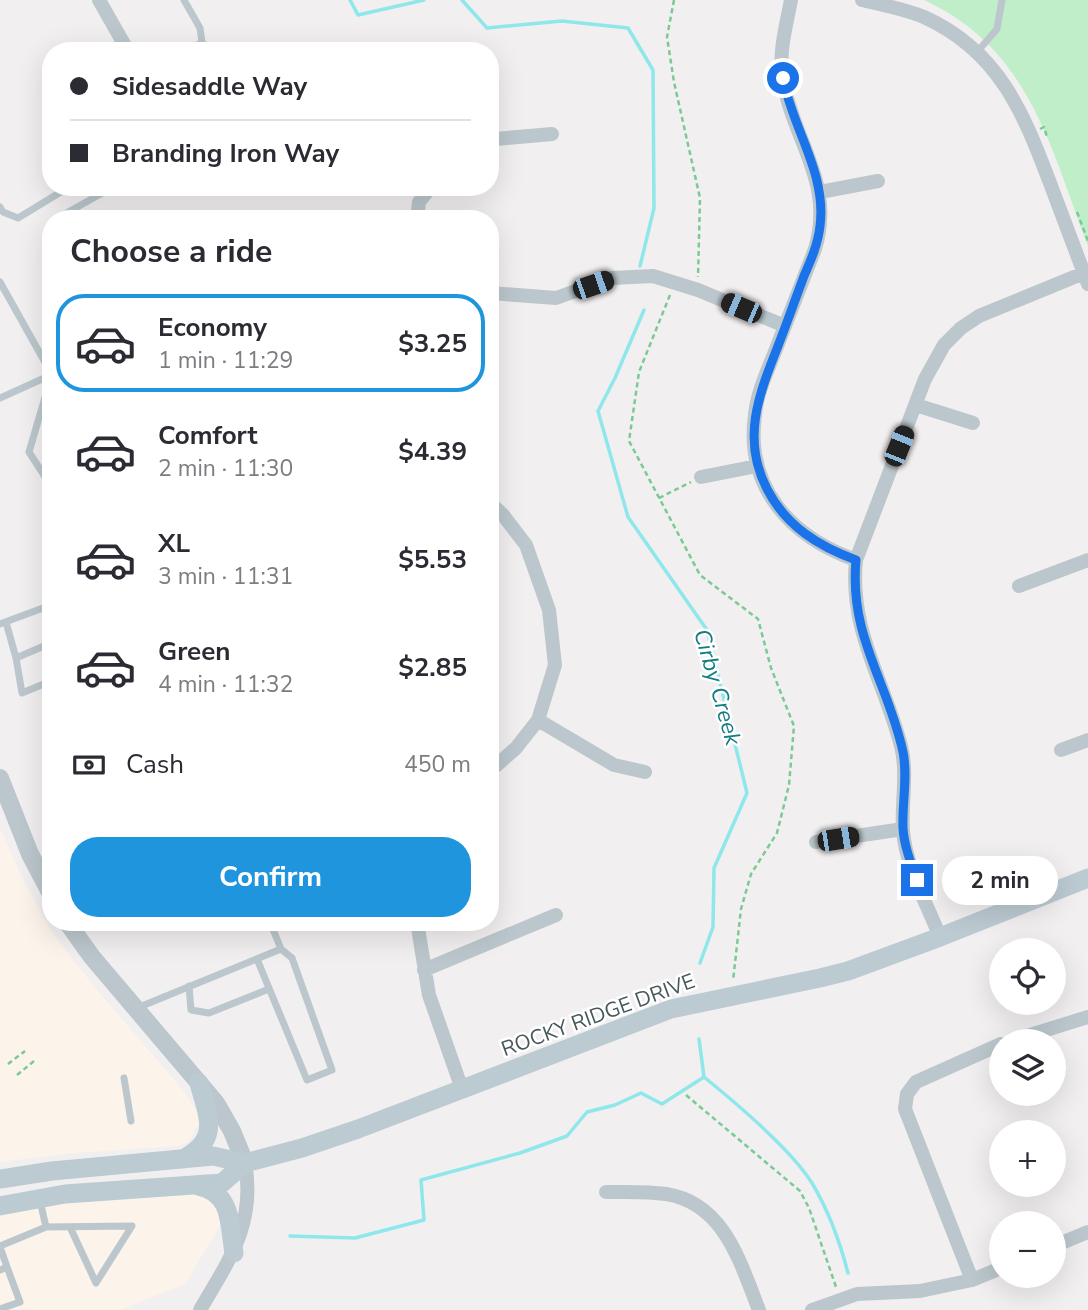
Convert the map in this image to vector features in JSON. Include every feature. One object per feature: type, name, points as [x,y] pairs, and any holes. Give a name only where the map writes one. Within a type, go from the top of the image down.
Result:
[{"type":"main road","name":"ROCKY RIDGE DRIVE","points":[[0,1206],[65,1194],[222,1183],[245,1163],[358,1129],[671,1009],[821,978],[940,937],[1088,878]]},
{"type":"main road","points":[[179,1161],[202,1146],[211,1126],[199,1083]]},
{"type":"main road","name":"ROCKY RIDGE DRIVE","points":[[0,1179],[52,1171],[214,1156],[245,1163]]},
{"type":"main road","points":[[193,1185],[209,1189],[222,1198],[227,1210],[234,1253]]},
{"type":"street","points":[[99,0],[123,42]]},
{"type":"street","points":[[792,0],[782,45],[783,78],[820,192],[821,212],[819,236],[757,402],[754,430],[757,466],[771,497],[793,525],[824,547],[856,560]]},
{"type":"street","points":[[862,0],[906,10],[943,27],[977,52],[1006,85],[1018,104],[1086,278],[988,311],[961,328],[937,356],[856,560],[855,593],[858,617],[899,737],[904,760],[903,829],[910,862],[940,937]]},
{"type":"street","points":[[499,140],[552,134]]},
{"type":"street","points":[[820,192],[878,181]]},
{"type":"street","points":[[499,294],[556,298],[612,278],[653,276],[698,290],[785,326]]},
{"type":"street","points":[[916,405],[973,423]]},
{"type":"street","points":[[701,477],[757,466]]},
{"type":"street","points":[[499,511],[526,545],[549,610],[555,665],[538,720],[516,748],[499,763]]},
{"type":"street","points":[[1019,586],[1088,560]]},
{"type":"street","points":[[538,720],[614,765],[645,772]]},
{"type":"street","points":[[1061,750],[1088,740]]},
{"type":"street","points":[[0,778],[30,854],[42,875]]},
{"type":"street","points":[[816,842],[903,829]]},
{"type":"street","points":[[424,970],[556,915]]},
{"type":"street","points":[[73,931],[92,957],[225,1116],[245,1163],[249,1185],[247,1216],[234,1253],[200,1310]]},
{"type":"street","points":[[418,931],[424,970],[440,1032],[462,1089]]},
{"type":"street","points":[[1050,1029],[1088,1017]]},
{"type":"street","points":[[972,1280],[905,1109],[907,1094],[916,1082],[989,1049]]},
{"type":"street","points":[[606,1192],[665,1194],[687,1199],[710,1213],[729,1238],[759,1310]]},
{"type":"street","points":[[1066,1241],[1088,1232]]},
{"type":"street","points":[[812,1310],[857,1294],[920,1291],[972,1280],[989,1273]]},
{"type":"lane","points":[[184,0],[200,28],[202,42]]},
{"type":"lane","points":[[977,52],[997,29],[1002,0]]},
{"type":"lane","points":[[0,207],[3,212],[18,218],[54,196]]},
{"type":"lane","points":[[72,210],[97,196]]},
{"type":"lane","points":[[0,282],[42,359]]},
{"type":"lane","points":[[0,398],[42,379]]},
{"type":"lane","points":[[42,406],[29,452],[42,472]]},
{"type":"lane","points":[[42,608],[3,623],[16,658],[22,693],[42,685]]},
{"type":"lane","points":[[16,658],[42,647]]},
{"type":"lane","points":[[257,959],[307,1080],[332,1070],[292,958],[281,949],[274,931]]},
{"type":"lane","points":[[136,1008],[281,949]]},
{"type":"lane","points":[[190,986],[191,1010],[209,1013],[270,989]]},
{"type":"lane","points":[[124,1078],[131,1121]]},
{"type":"lane","points":[[40,1199],[46,1227]]},
{"type":"lane","points":[[0,1309],[20,1302],[4,1268],[0,1247],[46,1227],[132,1226],[96,1283],[70,1227]]},
{"type":"path","points":[[674,0],[667,37],[700,198],[698,290]]},
{"type":"path","points":[[675,283],[639,372],[629,441],[700,575],[758,619],[771,668],[794,726],[789,785],[777,833],[751,874],[741,909],[732,995]]},
{"type":"path","points":[[659,498],[701,477]]},
{"type":"path","points":[[8,1064],[24,1051]]},
{"type":"path","points":[[17,1076],[34,1061]]},
{"type":"path","points":[[686,1094],[800,1191],[809,1208],[840,1300]]},
{"type":"shaded area","points":[[0,828],[42,914],[42,931],[52,931],[93,985],[183,1090],[196,1110],[199,1123],[189,1142],[178,1146],[74,1153],[0,1162]]},
{"type":"shaded area","points":[[191,1191],[211,1198],[219,1212],[220,1226],[185,1284],[120,1310],[0,1310],[0,1211],[80,1199]]},
{"type":"green space","points":[[924,0],[1088,0],[1088,246],[1047,138],[1032,104],[1012,73],[989,45],[960,21]]},
{"type":"waterway","name":"Cirby Creek","points":[[350,0],[358,15],[424,0]]},
{"type":"waterway","name":"Cirby Creek","points":[[462,0],[487,28],[562,21],[628,28],[653,70],[654,208],[640,266]]},
{"type":"waterway","name":"Cirby Creek","points":[[644,310],[598,411],[628,517],[707,630],[747,793],[714,868],[713,927],[700,963]]},
{"type":"waterway","name":"Cirby Creek","points":[[699,1039],[704,1077],[777,1141],[812,1183],[833,1226],[848,1273]]},
{"type":"waterway","points":[[290,1236],[355,1238],[424,1220],[421,1180],[520,1153],[567,1136],[587,1112],[615,1105],[641,1093],[662,1104],[704,1077]]},
{"type":"route","points":[[783,78],[818,182],[821,225],[815,249],[757,402],[754,416],[757,466],[771,497],[793,525],[824,547],[856,560],[855,605],[860,629],[899,737],[904,760],[904,840],[917,880]]}]
